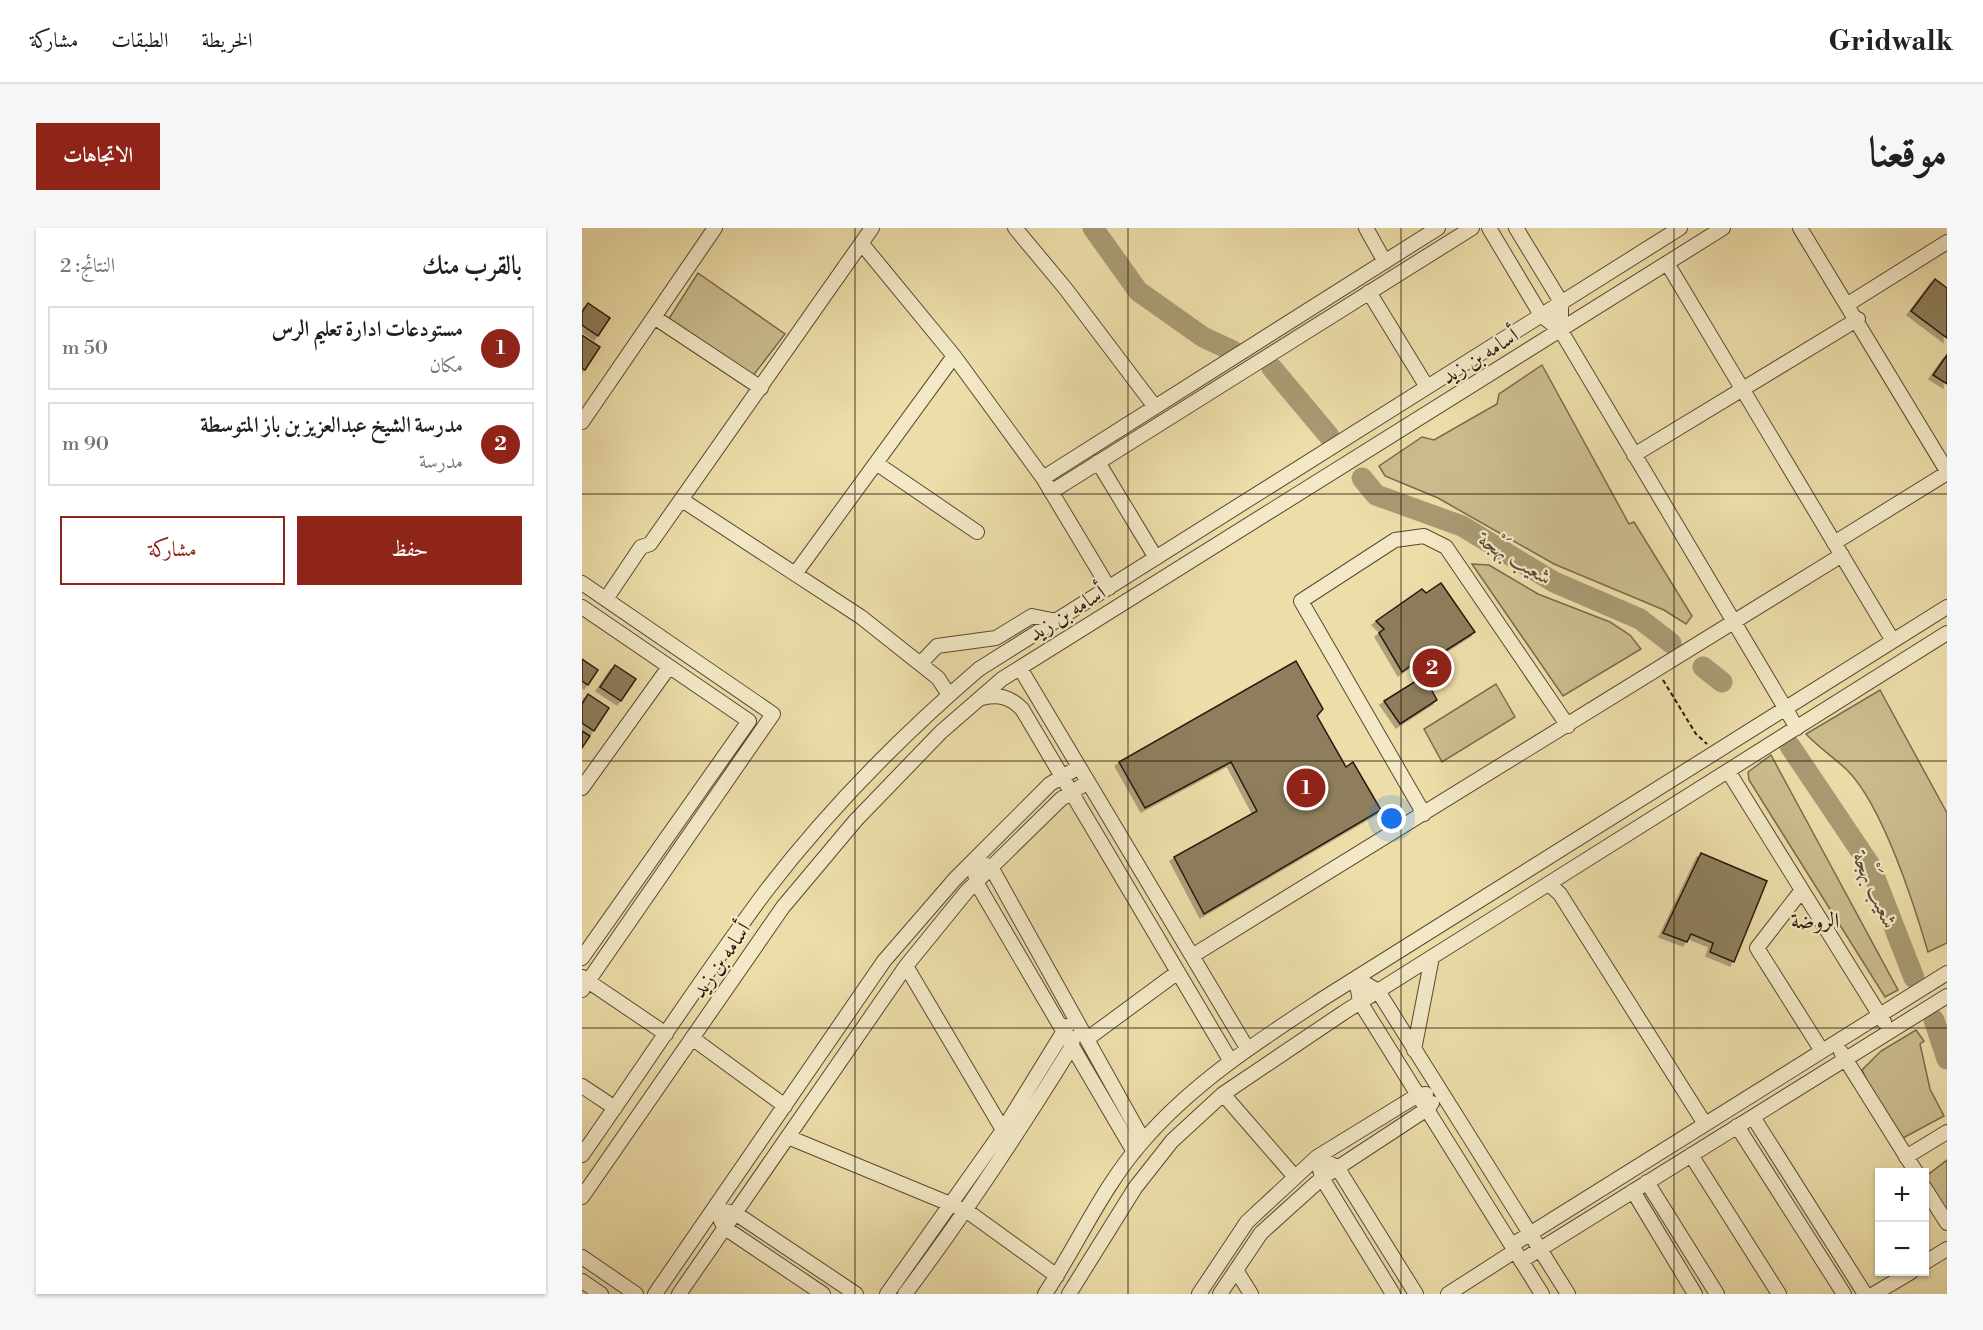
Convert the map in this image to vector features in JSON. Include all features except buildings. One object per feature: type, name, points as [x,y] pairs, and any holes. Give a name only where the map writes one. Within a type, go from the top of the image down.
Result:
[{"type":"street","points":[[582,422],[715,228]]},
{"type":"street","points":[[606,599],[641,547],[650,544],[682,500],[872,228]]},
{"type":"street","points":[[1015,228],[1065,288],[1155,407]]},
{"type":"street","points":[[1366,228],[1385,262]]},
{"type":"street","points":[[1043,478],[1438,228]]},
{"type":"street","points":[[1051,492],[1472,228]]},
{"type":"street","points":[[1489,228],[1541,315],[1561,331],[1797,728]]},
{"type":"street","points":[[1516,228],[1561,302],[1561,331]]},
{"type":"street","name":"أسامه بن زيد","points":[[582,1155],[767,891],[840,802],[949,695],[979,669],[1680,228]]},
{"type":"street","name":"أسامه بن زيد","points":[[582,1197],[783,907],[856,820],[941,732],[1020,668],[1722,228]]},
{"type":"street","points":[[1192,956],[1734,623],[1947,472],[1858,319],[1800,228]]},
{"type":"street","points":[[1848,304],[1947,242]]},
{"type":"street","points":[[862,244],[954,356],[1043,478],[1109,588]]},
{"type":"street","points":[[1667,262],[1893,641]]},
{"type":"street","points":[[1369,292],[1427,387]]},
{"type":"street","points":[[654,317],[761,388]]},
{"type":"street","points":[[1634,455],[1858,319]]},
{"type":"street","points":[[795,574],[954,356]]},
{"type":"street","points":[[1098,462],[1156,558]]},
{"type":"street","points":[[876,463],[977,532]]},
{"type":"street","points":[[682,500],[861,617],[938,678],[949,695]]},
{"type":"street","points":[[1424,814],[1301,600],[1395,540],[1424,536],[1446,547],[1568,726]]},
{"type":"street","points":[[582,583],[773,714],[584,982],[666,1035]]},
{"type":"street","points":[[1045,1294],[1143,1140],[1230,1060],[1356,978],[1947,607]]},
{"type":"street","points":[[582,958],[749,721],[584,614]]},
{"type":"street","points":[[920,663],[937,646],[996,638],[1032,616],[1057,621]]},
{"type":"street","points":[[1069,1294],[1136,1188],[1172,1142],[1223,1094],[1360,1002],[1947,633]]},
{"type":"street","points":[[582,788],[669,667]]},
{"type":"street","points":[[1020,668],[1247,1048]]},
{"type":"street","points":[[980,699],[995,695],[1012,699],[1022,709],[1230,1060]]},
{"type":"street","points":[[655,1294],[884,962],[974,860],[1050,783],[1079,767]]},
{"type":"street","points":[[1728,771],[1890,1031]]},
{"type":"street","points":[[679,1294],[906,966],[976,882],[1060,799],[1088,782]]},
{"type":"street","points":[[840,802],[856,820]]},
{"type":"street","points":[[974,860],[991,867],[1143,1140]]},
{"type":"street","points":[[974,860],[976,882],[1134,1152]]},
{"type":"street","points":[[1549,884],[1560,894],[1706,1124]]},
{"type":"street","points":[[1802,890],[1757,948],[1822,1051]]},
{"type":"street","points":[[1414,1050],[1432,957]]},
{"type":"street","points":[[906,966],[1012,1144]]},
{"type":"street","points":[[1087,1039],[1178,972]]},
{"type":"street","points":[[1448,1294],[1516,1252],[1530,1234],[1947,973]]},
{"type":"street","points":[[1356,978],[1378,991],[1568,1294]]},
{"type":"street","points":[[1356,978],[1360,1002],[1542,1294]]},
{"type":"street","points":[[1516,1252],[1540,1249],[1947,996]]},
{"type":"street","points":[[887,1294],[1003,1130],[1062,1030],[1075,1019]]},
{"type":"street","points":[[905,1294],[967,1211],[1012,1144],[1072,1046],[1075,1019]]},
{"type":"street","points":[[692,1038],[784,1106]]},
{"type":"street","points":[[1835,1043],[1913,1168]]},
{"type":"street","points":[[582,1086],[615,1108]]},
{"type":"street","points":[[1199,1294],[1247,1222],[1317,1157],[1418,1095],[1440,1092]]},
{"type":"street","points":[[1220,1294],[1261,1233],[1322,1178],[1427,1109],[1440,1092]]},
{"type":"street","points":[[1223,1094],[1295,1178]]},
{"type":"street","points":[[1753,1116],[1865,1294]]},
{"type":"street","points":[[1737,1126],[1844,1294]]},
{"type":"street","points":[[1906,1157],[1947,1132]]},
{"type":"street","points":[[788,1137],[967,1211],[1057,1276]]},
{"type":"street","points":[[1691,1155],[1779,1294]]},
{"type":"street","points":[[1317,1157],[1337,1167],[1416,1294]]},
{"type":"street","points":[[1317,1157],[1322,1178],[1393,1294]]},
{"type":"street","points":[[1647,1182],[1716,1294]]},
{"type":"street","points":[[1633,1191],[1695,1294]]},
{"type":"street","points":[[1929,1195],[1947,1223]]},
{"type":"street","points":[[714,1209],[735,1213],[856,1294]]},
{"type":"street","points":[[714,1209],[725,1228],[823,1294]]},
{"type":"street","points":[[1929,1260],[1947,1249]]},
{"type":"street","points":[[582,1257],[636,1294]]},
{"type":"street","points":[[1236,1270],[1251,1294]]},
{"type":"street","points":[[1874,1294],[1904,1276]]},
{"type":"street","points":[[582,1281],[601,1294]]},
{"type":"path","points":[[1658,670],[1696,734],[1716,752]]},
{"type":"shaded area","points":[[698,273],[785,334],[752,377],[668,320]]},
{"type":"shaded area","points":[[1542,365],[1629,524],[1634,522],[1692,616],[1686,624],[1664,610],[1554,564],[1438,498],[1385,476],[1379,466],[1422,437],[1434,440],[1497,404],[1499,394]]},
{"type":"shaded area","points":[[1472,564],[1489,565],[1538,594],[1610,622],[1630,635],[1641,649],[1563,696]]},
{"type":"shaded area","points":[[1496,684],[1515,717],[1442,762],[1424,729]]},
{"type":"shaded area","points":[[1880,690],[1947,813],[1947,943],[1928,952],[1896,857],[1873,808],[1861,787],[1848,771],[1806,734]]},
{"type":"shaded area","points":[[1771,755],[1898,990],[1885,997],[1749,780],[1748,772]]},
{"type":"shaded area","points":[[1916,1030],[1924,1041],[1920,1044],[1930,1089],[1944,1116],[1903,1138],[1885,1120],[1862,1070],[1881,1051]]},
{"type":"shaded area","points":[[1947,1160],[1947,1216],[1929,1184],[1929,1174]]},
{"type":"waterway","name":"شعيب بَهْجة","points":[[1093,228],[1138,291],[1203,337],[1233,351]]},
{"type":"waterway","name":"شعيب بَهْجة","points":[[1272,368],[1329,436]]},
{"type":"waterway","name":"شعيب بَهْجة","points":[[1362,478],[1376,495],[1462,526],[1554,582],[1640,619],[1671,643]]},
{"type":"waterway","name":"شعيب بَهْجة","points":[[1703,667],[1722,682]]},
{"type":"waterway","name":"شعيب بَهْجة","points":[[1790,746],[1870,865],[1914,978]]},
{"type":"waterway","name":"شعيب بَهْجة","points":[[1934,1020],[1947,1059]]},
{"type":"place","name":"مدرسة الشيخ عبدالعزيز بن باز المتوسطة","points":[[1432,668]]},
{"type":"place","name":"مستودعات ادارة تعليم الرس","points":[[1306,788]]},
{"type":"district","name":"الروضة","points":[[1815,920]]}]
